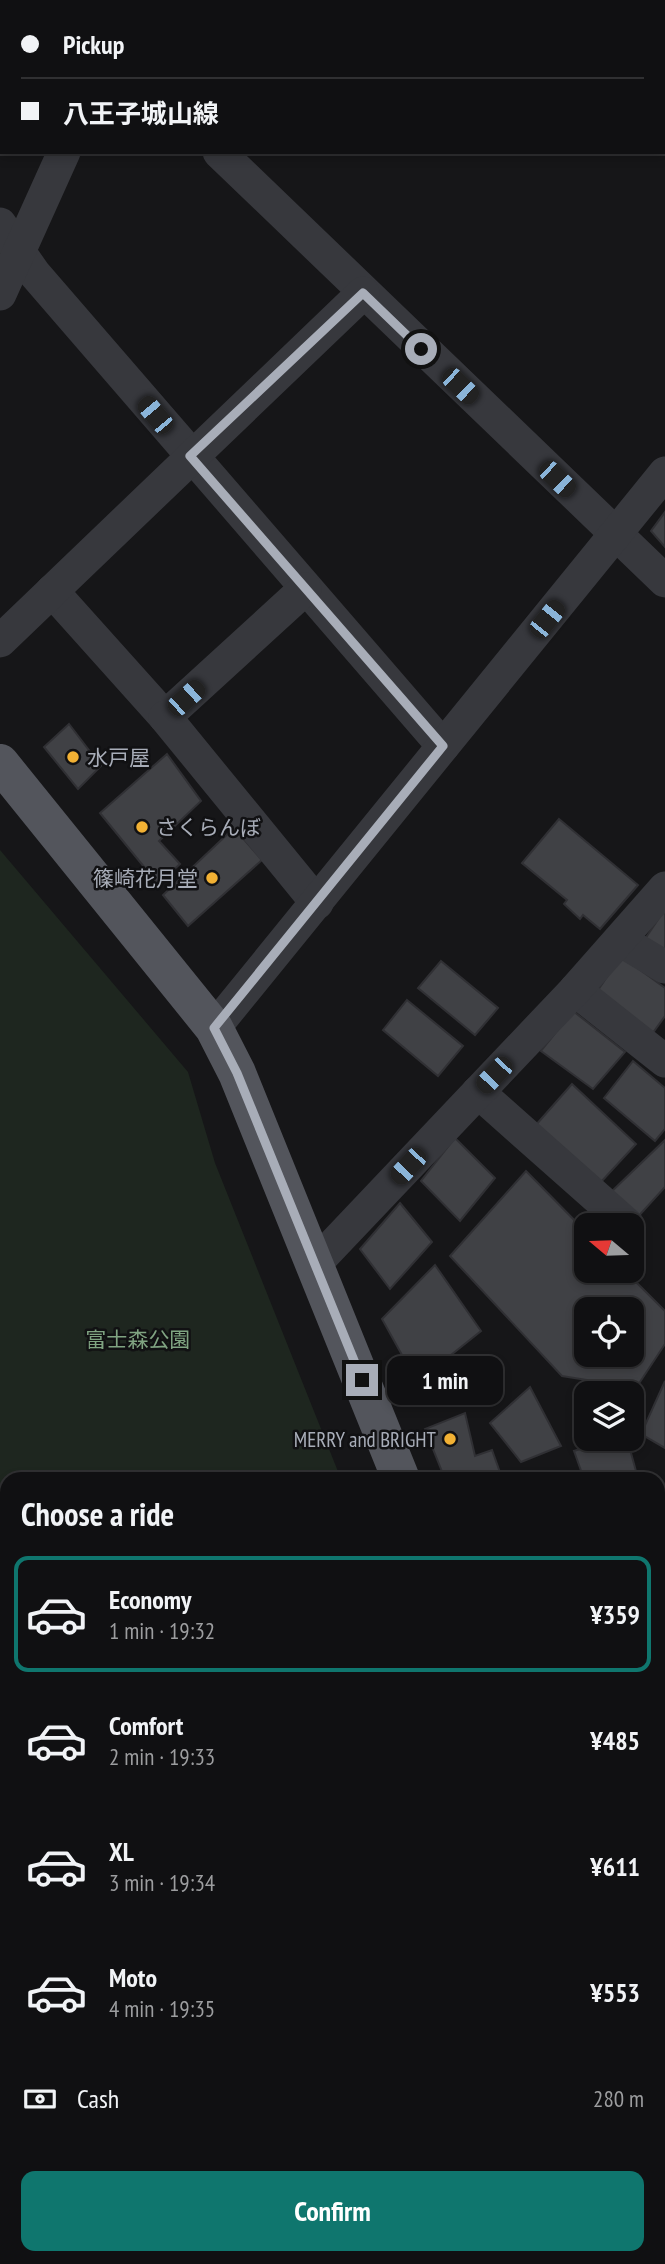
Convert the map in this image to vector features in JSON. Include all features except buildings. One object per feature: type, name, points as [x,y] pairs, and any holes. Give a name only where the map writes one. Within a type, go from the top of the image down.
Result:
[{"type":"main road","points":[[0,763],[214,1028],[237,1073],[398,1472]]},
{"type":"street","points":[[0,294],[63,154]]},
{"type":"street","points":[[221,154],[665,581]]},
{"type":"street","points":[[0,223],[19,252],[190,456],[443,746]]},
{"type":"street","points":[[0,641],[363,293]]},
{"type":"street","points":[[214,1028],[665,473]]},
{"type":"street","points":[[165,717],[305,589]]},
{"type":"street","points":[[52,591],[165,717],[317,903]]},
{"type":"street","points":[[315,1264],[576,990],[665,888]]},
{"type":"street","points":[[620,940],[665,967]]},
{"type":"street","points":[[576,990],[665,1061]]},
{"type":"street","points":[[478,1092],[614,1213]]},
{"type":"green space","name":"富士森公園","points":[[0,850],[188,1072],[215,1163],[338,1472],[0,1472]]},
{"type":"place","name":"水戸屋","points":[[73,757]]},
{"type":"place","name":"さくらんぼ","points":[[142,827]]},
{"type":"place","name":"篠崎花月堂","points":[[212,878]]},
{"type":"place","name":"MERRY and BRIGHT","points":[[450,1439]]},
{"type":"route","points":[[362,1380],[237,1073],[214,1028],[443,746],[190,456],[363,293],[421,349]]}]
